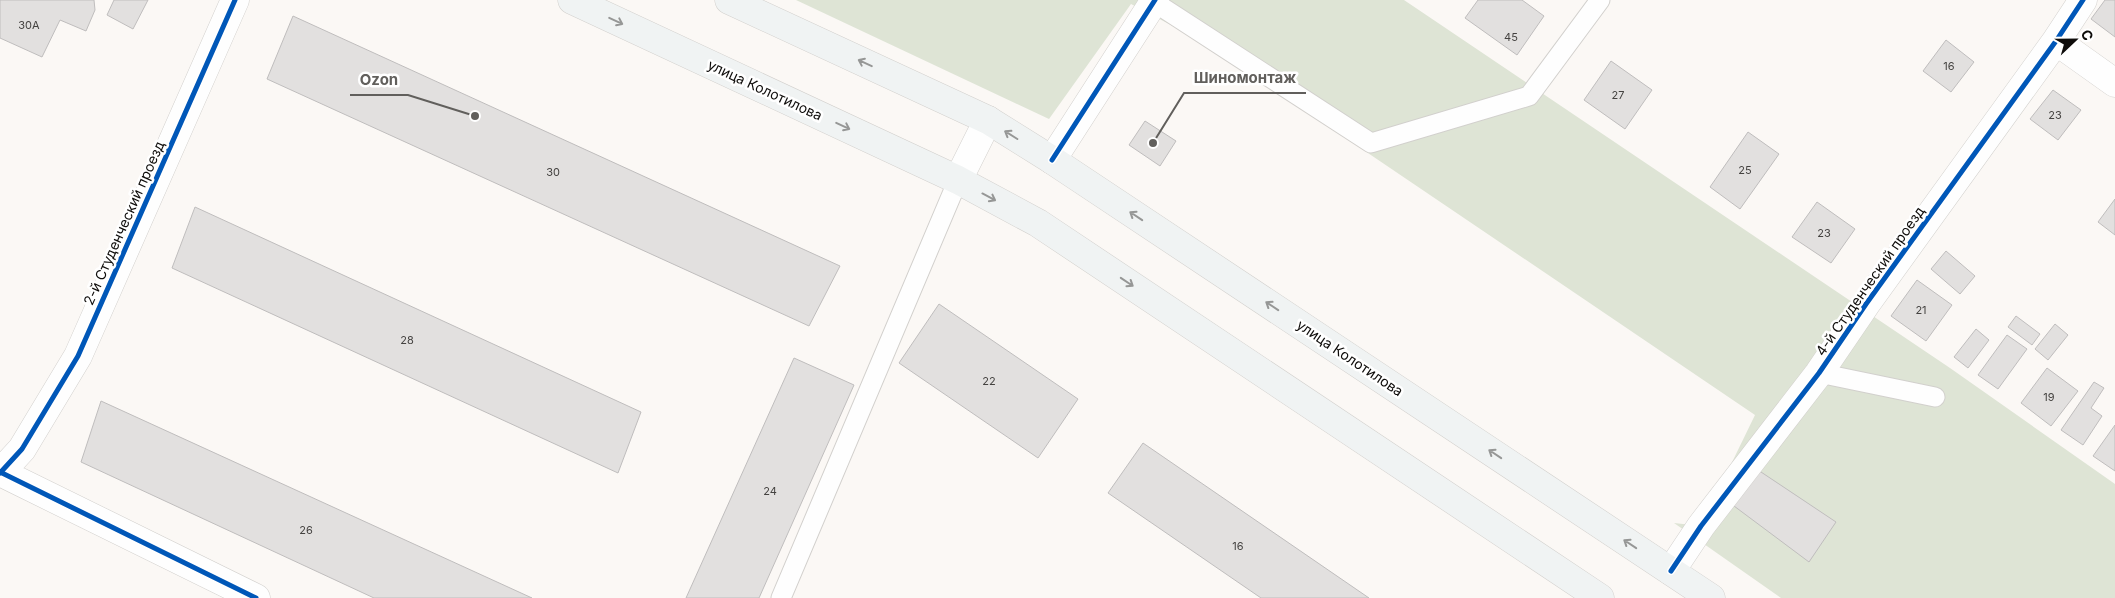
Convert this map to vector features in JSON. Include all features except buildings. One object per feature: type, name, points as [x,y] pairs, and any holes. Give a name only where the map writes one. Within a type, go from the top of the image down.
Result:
[{"type":"main road","name":"улица Колотилова","points":[[572,0],[958,180],[1038,223],[1600,598]]},
{"type":"main road","name":"улица Колотилова","points":[[729,0],[988,120],[1052,160],[1711,598]]},
{"type":"street","name":"2-й Студенческий проезд","points":[[0,472],[22,449],[78,356],[235,0]]},
{"type":"street","name":"4-й Студенческий проезд","points":[[1671,571],[1701,526],[1819,373],[1866,304],[2056,42],[2083,0]]},
{"type":"street","points":[[1052,160],[1155,1]]},
{"type":"street","points":[[2056,42],[2115,83]]},
{"type":"street","points":[[958,180],[988,120]]},
{"type":"street","points":[[0,472],[256,598]]},
{"type":"lane","points":[[1155,1],[1371,143],[1529,96],[1600,0]]},
{"type":"lane","points":[[781,598],[958,180]]},
{"type":"lane","points":[[1819,373],[1935,397]]},
{"type":"green space","points":[[796,0],[1404,0],[1950,368],[2115,484],[2115,598],[1781,598],[1674,523],[1701,526],[1755,415],[1207,44],[1131,4],[1049,119]]},
{"type":"cycle path","points":[[0,473],[22,449],[78,356],[235,0]]},
{"type":"cycle path","points":[[1052,160],[1155,0]]},
{"type":"cycle path","points":[[1671,571],[1701,526],[1819,373],[1866,304],[2056,41],[2083,0]]},
{"type":"cycle path","points":[[0,472],[256,598]]},
{"type":"place","name":"Ozon","points":[[475,116]]},
{"type":"place","name":"Шиномонтаж","points":[[1153,143]]}]
